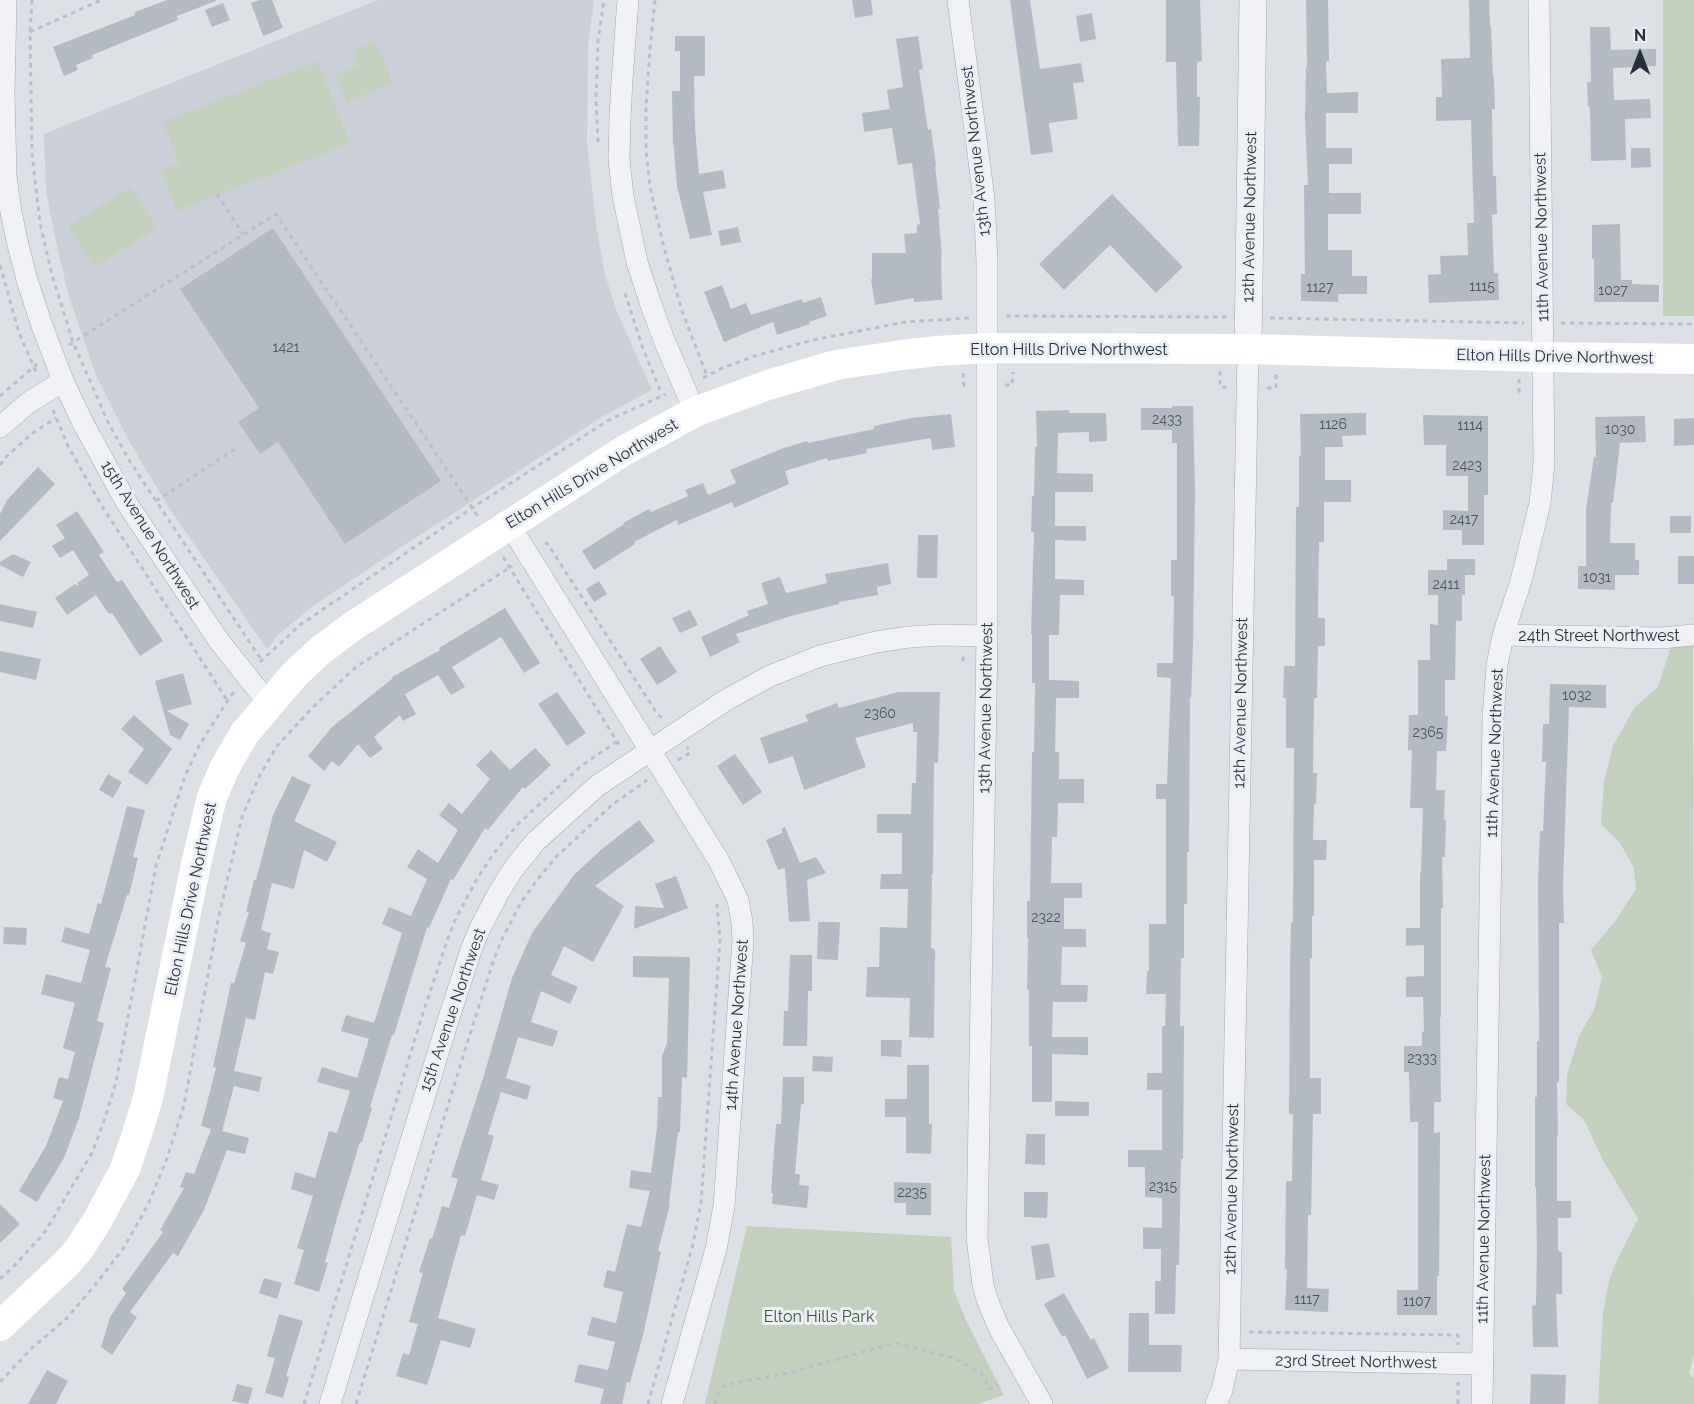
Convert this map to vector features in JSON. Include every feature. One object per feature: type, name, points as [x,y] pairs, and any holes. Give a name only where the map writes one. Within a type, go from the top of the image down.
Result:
[{"type":"main road","name":"Elton Hills Drive Northwest","points":[[0,1326],[79,1249],[96,1223],[124,1169],[148,1098],[212,797],[224,769],[244,734],[295,674],[353,626],[625,450],[695,412],[768,384],[837,365],[902,355],[987,348],[1248,349],[1694,359]]},
{"type":"street","name":"15th Avenue Northwest","points":[[6,0],[6,176],[11,212],[27,280],[41,323],[82,423],[126,502],[219,641],[269,704]]},
{"type":"street","points":[[628,0],[621,80],[619,160],[623,196],[637,262],[650,302],[695,412]]},
{"type":"street","name":"13th Avenue Northwest","points":[[958,0],[984,199],[987,261],[987,636],[978,1256],[983,1285],[999,1328],[1042,1404]]},
{"type":"street","name":"12th Avenue Northwest","points":[[1216,1404],[1222,1390],[1229,1359],[1230,1332],[1254,0]]},
{"type":"street","name":"11th Avenue Northwest","points":[[1482,1404],[1493,718],[1497,665],[1503,635],[1521,581],[1540,503],[1544,463],[1539,0]]},
{"type":"street","points":[[0,427],[28,403],[63,381]]},
{"type":"street","name":"14th Avenue Northwest","points":[[509,524],[730,880],[738,900],[743,940],[724,1206],[716,1249],[672,1404]]},
{"type":"street","name":"15th Avenue Northwest","points":[[330,1404],[471,950],[482,923],[499,892],[514,868],[537,841],[597,786],[747,688],[780,671],[820,656],[876,642],[940,635],[987,636]]},
{"type":"street","name":"24th Street Northwest","points":[[1503,635],[1661,638],[1694,635]]},
{"type":"street","name":"23rd Street Northwest","points":[[1229,1359],[1482,1364]]},
{"type":"path","points":[[32,0],[30,32],[32,153],[40,223],[52,275],[73,342],[108,422],[129,460],[262,661],[300,625],[472,508],[609,420],[662,395]]},
{"type":"path","points":[[30,32],[101,0]]},
{"type":"path","points":[[656,0],[646,106],[646,150],[650,187],[682,311],[706,376]]},
{"type":"path","points":[[217,194],[243,234]]},
{"type":"path","points":[[73,342],[276,214],[472,508]]},
{"type":"path","points":[[0,265],[19,333],[34,366],[0,396]]},
{"type":"path","points":[[1013,316],[1220,317]]},
{"type":"path","points":[[1276,318],[1519,323]]},
{"type":"path","points":[[1569,323],[1694,324]]},
{"type":"path","points":[[0,465],[34,432],[56,418],[68,446],[100,503],[228,700],[200,744],[185,776],[156,866],[116,1082],[92,1153],[45,1232],[0,1279]]},
{"type":"path","points":[[156,501],[235,449]]},
{"type":"path","points":[[547,543],[658,715]]},
{"type":"path","points":[[0,1382],[32,1347],[67,1318],[95,1286],[123,1249],[148,1205],[167,1158],[184,1105],[218,920],[242,817],[259,777],[277,746],[314,706],[356,667],[510,568],[617,741]]},
{"type":"path","points":[[356,1404],[470,1034],[502,939],[520,904],[555,858],[612,805],[645,782]]},
{"type":"path","points":[[648,1404],[693,1244],[700,1203],[720,940],[717,903]]},
{"type":"path","points":[[1230,1332],[1458,1335]]},
{"type":"path","points":[[715,1404],[722,1387],[730,1384],[788,1373],[896,1344],[954,1358],[982,1374],[990,1389],[999,1385]]},
{"type":"path","points":[[1458,1385],[1458,1404]]},
{"type":"shaded area","points":[[378,0],[594,0],[588,47],[587,143],[597,231],[605,275],[617,312],[652,390],[605,415],[313,606],[278,635],[267,649],[169,508],[129,441],[96,375],[69,297],[56,242],[46,191],[44,134]]},
{"type":"green space","points":[[1663,0],[1694,0],[1694,316],[1663,316]]},
{"type":"green space","points":[[375,40],[393,83],[347,102],[335,75],[357,65],[352,51]]},
{"type":"green space","points":[[318,61],[350,143],[177,211],[161,171],[179,163],[163,122]]},
{"type":"green space","points":[[131,187],[157,228],[94,267],[68,226]]},
{"type":"green space","points":[[1693,622],[1694,1354],[1689,1373],[1694,1378],[1694,1404],[1598,1404],[1603,1313],[1609,1280],[1638,1219],[1603,1160],[1584,1120],[1566,1104],[1567,1075],[1579,1036],[1594,1010],[1602,977],[1591,950],[1616,920],[1636,889],[1634,868],[1620,843],[1601,824],[1604,781],[1613,746],[1634,708],[1658,687],[1671,646]]},
{"type":"green space","name":"Elton Hills Park","points":[[747,1226],[951,1237],[954,1291],[1004,1395],[977,1404],[705,1404]]},
{"type":"building","points":[[167,0],[216,1],[177,16],[178,20],[92,55],[93,58],[76,65],[78,70],[64,76],[53,47]]},
{"type":"building","points":[[272,0],[283,28],[263,36],[251,3]]},
{"type":"building","points":[[852,0],[871,0],[873,15],[855,18]]},
{"type":"building","points":[[1010,0],[1030,0],[1040,69],[1081,63],[1084,82],[1073,83],[1078,119],[1049,123],[1053,152],[1031,155]]},
{"type":"building","points":[[1166,0],[1200,0],[1202,61],[1197,62],[1197,97],[1200,97],[1199,146],[1178,146],[1176,62],[1166,62]]},
{"type":"building","points":[[1306,0],[1328,0],[1327,93],[1358,92],[1358,113],[1326,113],[1326,148],[1352,148],[1352,164],[1329,164],[1329,193],[1361,193],[1361,214],[1328,214],[1328,250],[1352,250],[1352,276],[1367,276],[1367,294],[1338,294],[1338,302],[1301,301],[1301,274],[1305,274],[1304,185],[1308,185],[1305,120]]},
{"type":"building","points":[[1469,0],[1489,0],[1495,109],[1492,109],[1493,176],[1496,176],[1497,214],[1492,215],[1494,273],[1498,273],[1499,300],[1429,303],[1428,275],[1441,274],[1440,256],[1468,255],[1467,223],[1474,223],[1471,120],[1436,121],[1436,97],[1442,97],[1441,59],[1470,58]]},
{"type":"building","points":[[223,3],[230,20],[212,27],[205,10]]},
{"type":"building","points":[[1092,13],[1096,39],[1080,42],[1076,16]]},
{"type":"building","points":[[1590,27],[1610,27],[1611,50],[1656,49],[1656,66],[1613,68],[1614,100],[1650,99],[1651,118],[1625,119],[1626,160],[1591,161],[1587,82],[1591,82]]},
{"type":"building","points":[[675,36],[705,36],[705,76],[694,76],[699,174],[723,170],[726,188],[703,192],[712,235],[690,239],[677,186],[673,140],[672,91],[680,91],[680,51],[675,51]]},
{"type":"building","points":[[918,36],[923,69],[919,70],[928,130],[931,129],[940,209],[938,209],[942,257],[942,300],[914,302],[914,298],[875,305],[871,279],[872,253],[906,253],[904,234],[917,233],[917,225],[920,224],[912,163],[898,165],[892,128],[864,132],[862,113],[890,109],[887,90],[903,87],[896,39]]},
{"type":"building","points":[[1631,148],[1650,148],[1651,167],[1631,168]]},
{"type":"building","points":[[1112,194],[1183,267],[1156,293],[1110,245],[1064,290],[1039,264]]},
{"type":"building","points":[[1620,224],[1621,280],[1632,280],[1632,284],[1659,285],[1659,302],[1594,302],[1592,225]]},
{"type":"building","points":[[738,227],[741,242],[721,246],[718,231]]},
{"type":"building","points":[[273,228],[441,481],[345,544],[278,442],[260,454],[238,422],[259,408],[180,289]]},
{"type":"building","points":[[722,285],[731,309],[746,303],[751,315],[802,299],[803,303],[821,297],[827,316],[777,335],[773,322],[724,342],[704,292]]},
{"type":"building","points":[[1172,406],[1193,406],[1195,491],[1193,646],[1187,904],[1184,904],[1184,958],[1181,958],[1180,1026],[1184,1026],[1179,1265],[1176,1265],[1175,1314],[1155,1314],[1155,1281],[1161,1281],[1161,1249],[1143,1249],[1143,1227],[1162,1228],[1162,1198],[1145,1197],[1145,1167],[1128,1167],[1128,1150],[1162,1150],[1162,1090],[1147,1090],[1147,1073],[1162,1073],[1162,1026],[1165,1026],[1166,994],[1146,994],[1147,971],[1149,971],[1149,924],[1166,924],[1166,799],[1156,799],[1156,784],[1167,784],[1171,678],[1157,677],[1157,663],[1173,663],[1174,596],[1171,596],[1171,560],[1177,560],[1177,443],[1172,443],[1172,430],[1141,430],[1141,408],[1172,408]]},
{"type":"building","points":[[1069,410],[1069,413],[1106,413],[1107,441],[1089,442],[1089,432],[1058,433],[1057,473],[1093,474],[1093,492],[1055,492],[1055,526],[1086,526],[1086,541],[1055,540],[1055,579],[1084,580],[1084,595],[1060,595],[1059,635],[1049,635],[1049,680],[1079,681],[1079,698],[1056,698],[1055,752],[1059,752],[1059,779],[1084,779],[1084,803],[1058,803],[1057,837],[1052,837],[1051,883],[1082,883],[1082,898],[1064,898],[1064,929],[1086,929],[1086,947],[1062,947],[1061,985],[1088,985],[1087,1002],[1053,1002],[1052,1037],[1088,1037],[1088,1055],[1052,1054],[1052,1102],[1032,1102],[1032,1046],[1029,1046],[1029,990],[1027,990],[1027,901],[1030,901],[1032,752],[1034,752],[1035,683],[1032,683],[1031,634],[1034,532],[1031,532],[1035,447],[1037,447],[1036,411]]},
{"type":"building","points":[[1366,413],[1366,435],[1342,436],[1343,447],[1325,447],[1325,480],[1351,480],[1351,502],[1324,502],[1324,542],[1319,542],[1318,618],[1325,618],[1325,646],[1318,646],[1317,698],[1314,698],[1313,773],[1317,773],[1313,840],[1327,840],[1326,860],[1314,860],[1314,916],[1312,916],[1312,958],[1310,958],[1310,1078],[1321,1078],[1321,1114],[1313,1114],[1307,1288],[1329,1289],[1328,1312],[1285,1310],[1286,1181],[1292,1181],[1293,1114],[1289,1114],[1294,748],[1286,748],[1286,698],[1283,698],[1284,666],[1295,666],[1296,507],[1299,507],[1300,414]]},
{"type":"building","points":[[951,414],[955,447],[932,450],[931,438],[866,449],[867,453],[828,461],[827,458],[785,471],[789,484],[734,508],[732,502],[678,525],[677,520],[634,542],[635,544],[594,570],[582,551],[623,523],[649,509],[651,512],[688,496],[685,490],[703,483],[708,495],[736,483],[730,470],[781,449],[807,441],[808,443],[874,429],[874,426],[911,418]]},
{"type":"building","points":[[1423,415],[1488,416],[1488,495],[1484,495],[1484,545],[1462,545],[1462,530],[1443,530],[1443,510],[1468,511],[1468,476],[1446,476],[1446,445],[1424,445]]},
{"type":"building","points":[[1645,416],[1646,442],[1620,443],[1613,503],[1611,503],[1610,543],[1635,543],[1635,560],[1639,560],[1639,575],[1615,575],[1615,590],[1578,589],[1578,566],[1586,566],[1586,509],[1594,457],[1596,457],[1595,417]]},
{"type":"building","points":[[1694,418],[1694,445],[1674,446],[1674,419]]},
{"type":"building","points":[[38,467],[55,484],[0,541],[0,514],[7,500]]},
{"type":"building","points":[[77,511],[104,552],[99,555],[117,582],[122,580],[163,641],[140,656],[112,613],[109,614],[96,595],[67,615],[55,598],[75,584],[79,586],[77,583],[89,575],[73,550],[60,558],[52,546],[65,538],[56,525]]},
{"type":"building","points":[[1670,516],[1691,516],[1691,533],[1670,533]]},
{"type":"building","points":[[918,535],[938,535],[937,578],[917,578]]},
{"type":"building","points":[[13,554],[31,562],[23,577],[0,565],[0,562]]},
{"type":"building","points":[[1678,556],[1694,556],[1694,584],[1678,584]]},
{"type":"building","points":[[1447,559],[1475,559],[1475,575],[1465,575],[1462,621],[1456,621],[1455,680],[1445,680],[1445,716],[1448,716],[1446,751],[1437,751],[1436,790],[1445,790],[1444,820],[1446,820],[1445,857],[1442,857],[1443,908],[1441,908],[1441,1102],[1434,1102],[1434,1133],[1440,1132],[1437,1315],[1397,1315],[1397,1290],[1418,1290],[1418,1122],[1410,1122],[1409,1072],[1404,1072],[1404,1046],[1422,1046],[1422,1032],[1424,1032],[1423,997],[1406,997],[1406,977],[1424,976],[1424,945],[1406,946],[1406,928],[1420,928],[1423,808],[1410,808],[1412,750],[1408,750],[1409,715],[1418,715],[1418,660],[1430,660],[1430,624],[1438,625],[1438,595],[1428,595],[1428,570],[1447,570]]},
{"type":"building","points":[[888,563],[891,584],[877,587],[878,595],[839,602],[839,604],[791,616],[736,634],[740,642],[710,657],[701,637],[749,615],[747,611],[768,604],[761,583],[780,577],[786,593],[827,583],[825,574]]},
{"type":"building","points":[[599,581],[607,594],[594,602],[586,589]]},
{"type":"building","points":[[0,604],[37,612],[33,628],[0,621]]},
{"type":"building","points":[[505,608],[540,663],[524,673],[501,637],[452,667],[465,687],[451,695],[438,675],[405,694],[416,714],[403,721],[400,715],[374,737],[383,749],[370,758],[358,744],[339,767],[332,761],[324,771],[308,756],[332,727],[392,677],[440,650],[439,648]]},
{"type":"building","points":[[690,610],[698,625],[680,633],[672,618]]},
{"type":"building","points":[[660,646],[677,672],[657,685],[640,659]]},
{"type":"building","points":[[0,651],[41,659],[36,680],[0,672]]},
{"type":"building","points":[[183,673],[192,704],[167,711],[189,724],[180,740],[170,735],[155,681]]},
{"type":"building","points":[[1550,684],[1606,685],[1606,708],[1569,707],[1563,886],[1564,923],[1559,923],[1557,1201],[1571,1201],[1571,1218],[1558,1218],[1558,1251],[1562,1252],[1562,1294],[1556,1294],[1558,1347],[1533,1347],[1532,1306],[1536,1305],[1537,1251],[1535,1097],[1537,1097],[1537,1041],[1539,1041],[1538,880],[1546,762],[1542,762],[1543,724],[1549,724]]},
{"type":"building","points":[[557,692],[586,733],[567,746],[538,704]]},
{"type":"building","points":[[898,692],[940,692],[938,763],[934,763],[932,874],[931,948],[935,949],[934,1038],[909,1037],[910,998],[866,997],[867,967],[879,967],[880,927],[907,928],[908,889],[880,889],[881,874],[902,874],[902,833],[877,833],[877,814],[911,814],[912,783],[916,783],[917,732],[913,732],[913,723],[855,738],[866,767],[804,790],[793,756],[769,764],[760,738],[808,721],[805,715],[837,703],[839,708]]},
{"type":"building","points":[[134,715],[172,749],[147,785],[128,772],[144,749],[121,729]]},
{"type":"building","points":[[535,748],[551,765],[525,789],[523,787],[488,830],[485,828],[453,880],[451,879],[429,928],[427,927],[339,1211],[319,1292],[294,1284],[304,1250],[297,1248],[313,1196],[291,1189],[295,1172],[315,1178],[329,1131],[337,1133],[350,1091],[317,1082],[322,1067],[357,1078],[369,1039],[341,1031],[346,1015],[374,1023],[402,933],[382,924],[389,907],[411,916],[427,879],[407,867],[418,849],[438,863],[458,830],[439,815],[449,803],[462,814],[490,779],[476,765],[491,750],[510,770]]},
{"type":"building","points":[[735,754],[762,792],[743,805],[717,766]]},
{"type":"building","points":[[108,774],[122,782],[113,798],[99,790]]},
{"type":"building","points":[[292,776],[311,785],[294,821],[337,842],[327,862],[304,850],[294,889],[272,883],[261,930],[271,933],[267,949],[279,952],[273,974],[265,972],[255,1020],[246,1018],[234,1071],[262,1077],[259,1092],[234,1086],[222,1131],[249,1138],[245,1154],[227,1150],[204,1210],[178,1256],[173,1253],[130,1312],[137,1317],[112,1355],[101,1347],[110,1317],[126,1293],[122,1289],[163,1232],[160,1230],[184,1188],[180,1187],[186,1172],[194,1174],[211,1129],[201,1126],[216,1068],[213,1067],[231,983],[234,983],[246,943],[240,941],[249,912],[246,912],[273,815]]},
{"type":"building","points":[[127,806],[145,810],[133,857],[138,858],[129,895],[127,895],[105,967],[111,968],[97,1021],[104,1023],[79,1118],[64,1158],[37,1202],[19,1191],[46,1146],[63,1101],[53,1098],[59,1077],[68,1079],[75,1052],[63,1048],[75,1003],[41,994],[46,974],[81,983],[90,950],[61,942],[65,927],[89,934],[98,903],[101,904]]},
{"type":"building","points":[[639,820],[655,841],[595,886],[624,906],[593,962],[564,946],[551,975],[578,987],[570,1004],[541,991],[531,1022],[558,1031],[553,1047],[518,1037],[506,1078],[531,1086],[527,1100],[501,1092],[488,1134],[494,1136],[481,1180],[499,1185],[494,1200],[477,1195],[465,1236],[461,1235],[438,1318],[476,1329],[470,1348],[441,1340],[427,1385],[396,1376],[403,1353],[409,1355],[418,1324],[409,1322],[423,1273],[419,1272],[442,1206],[449,1208],[458,1179],[451,1177],[512,978],[532,933],[574,875]]},
{"type":"building","points":[[785,827],[800,863],[816,857],[826,873],[807,880],[810,921],[789,922],[785,868],[778,870],[766,840],[782,833],[782,828]]},
{"type":"building","points":[[676,876],[688,908],[634,929],[635,906],[664,908],[655,884]]},
{"type":"building","points":[[818,922],[840,922],[838,960],[817,959]]},
{"type":"building","points":[[4,927],[27,928],[26,945],[3,944]]},
{"type":"building","points":[[790,955],[812,955],[812,991],[808,991],[807,1046],[783,1046],[784,1011],[788,1011]]},
{"type":"building","points":[[633,956],[690,957],[687,1078],[682,1077],[680,1132],[678,1132],[670,1204],[658,1251],[661,1252],[644,1331],[622,1404],[600,1404],[604,1389],[574,1382],[579,1364],[608,1370],[615,1342],[587,1335],[592,1317],[616,1323],[623,1292],[603,1287],[607,1270],[615,1272],[627,1224],[641,1227],[650,1191],[629,1188],[631,1170],[651,1173],[657,1128],[658,1097],[662,1097],[662,1056],[667,1043],[669,978],[633,977]]},
{"type":"building","points":[[881,1040],[902,1040],[901,1057],[881,1056]]},
{"type":"building","points":[[813,1056],[833,1057],[832,1072],[812,1071]]},
{"type":"building","points":[[907,1065],[929,1065],[931,1154],[906,1153],[906,1117],[885,1117],[885,1099],[907,1099]]},
{"type":"building","points":[[783,1077],[804,1077],[804,1104],[801,1104],[795,1174],[800,1174],[799,1185],[809,1186],[807,1208],[772,1204],[776,1124],[781,1124]]},
{"type":"building","points":[[1055,1101],[1089,1102],[1089,1116],[1055,1116]]},
{"type":"building","points":[[1026,1134],[1045,1134],[1045,1165],[1025,1164]]},
{"type":"building","points":[[894,1182],[931,1183],[931,1215],[906,1215],[906,1203],[894,1203]]},
{"type":"building","points":[[1024,1192],[1048,1192],[1047,1218],[1024,1217]]},
{"type":"building","points":[[0,1204],[20,1224],[0,1243]]},
{"type":"building","points":[[1049,1243],[1055,1277],[1036,1280],[1031,1246]]},
{"type":"building","points":[[264,1278],[282,1283],[277,1299],[259,1293]]},
{"type":"building","points":[[1064,1293],[1091,1340],[1094,1338],[1109,1368],[1087,1379],[1065,1335],[1062,1337],[1044,1304]]},
{"type":"building","points":[[1129,1313],[1149,1313],[1149,1345],[1182,1345],[1181,1372],[1128,1372]]},
{"type":"building","points":[[279,1314],[303,1321],[286,1376],[289,1377],[283,1398],[265,1393],[275,1358],[267,1356]]},
{"type":"building","points":[[47,1370],[68,1381],[56,1404],[28,1404]]},
{"type":"building","points":[[1531,1374],[1566,1375],[1565,1404],[1530,1404]]},
{"type":"building","points":[[237,1384],[253,1388],[248,1404],[232,1401]]}]
